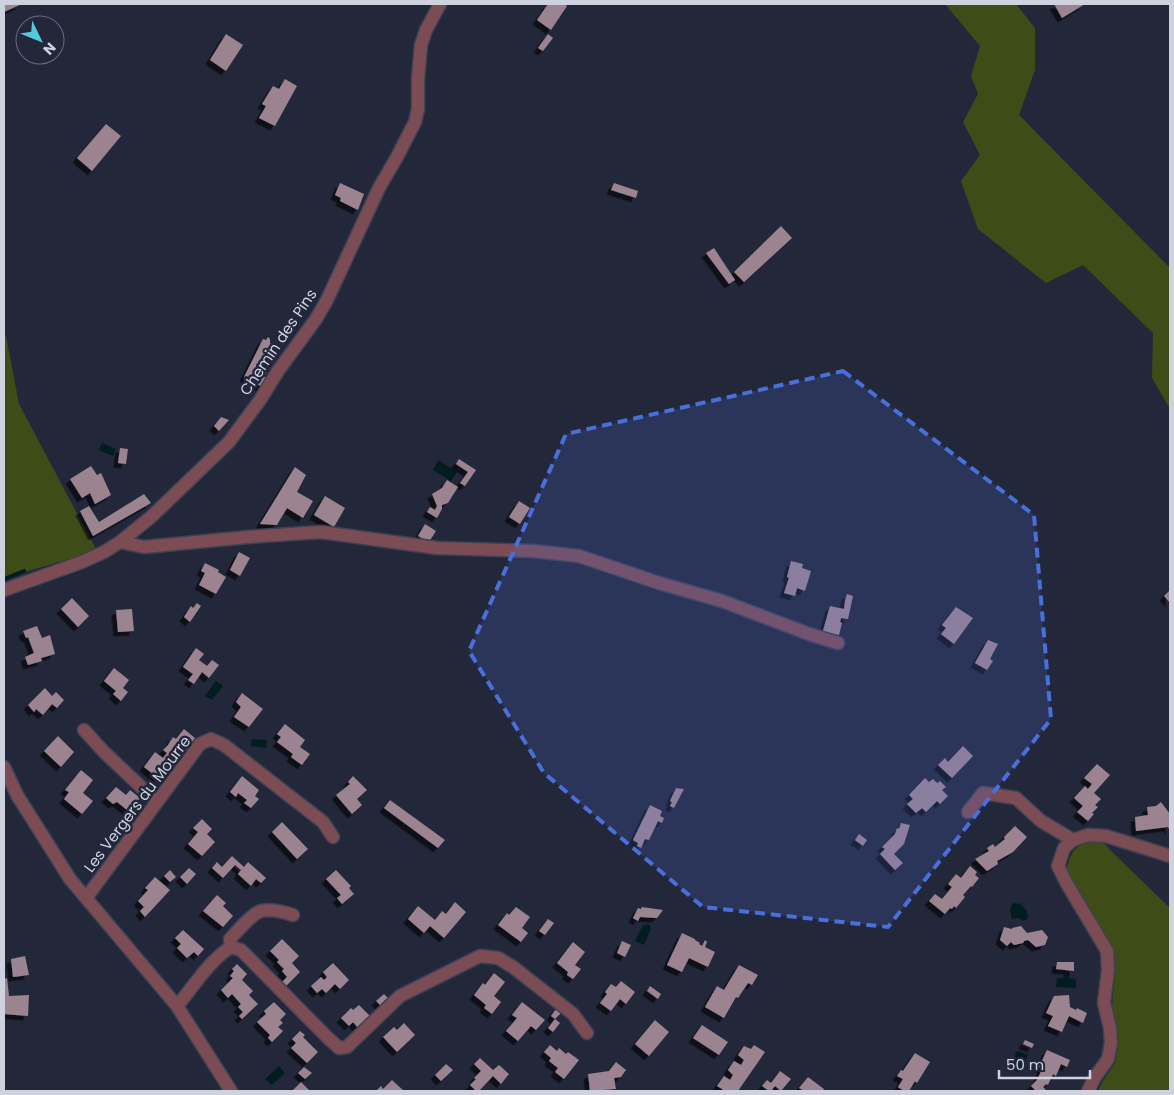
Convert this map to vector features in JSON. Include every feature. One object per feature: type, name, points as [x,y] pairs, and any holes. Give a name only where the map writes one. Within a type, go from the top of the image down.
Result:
[{"type":"street","name":"Chemin des Pins","points":[[4,590],[82,562],[120,542],[151,517],[229,442],[316,319],[331,292],[379,188],[415,122],[418,109],[421,45],[426,30],[440,4]]},
{"type":"street","points":[[120,542],[144,547],[321,532],[437,548],[533,551],[579,556],[659,584],[722,601],[838,643]]},
{"type":"street","points":[[84,730],[104,752],[157,802]]},
{"type":"street","name":"Les Vergers du Mourre","points":[[86,898],[200,744],[211,739],[224,744],[323,822],[333,837]]},
{"type":"street","points":[[4,767],[17,795],[70,879],[177,1006],[231,1091]]},
{"type":"street","points":[[968,812],[983,793],[1016,798],[1041,821],[1073,840]]},
{"type":"street","points":[[1088,1091],[1108,1060],[1111,1043],[1110,1028],[1104,1003],[1108,970],[1107,951],[1058,866],[1064,848],[1073,840],[1088,835],[1106,836],[1170,856]]},
{"type":"street","points":[[231,947],[230,939],[252,916],[260,911],[279,911],[293,915]]},
{"type":"street","points":[[177,1006],[222,953],[231,947]]},
{"type":"street","points":[[231,947],[241,950],[339,1048],[347,1047],[400,996],[480,956],[498,958],[513,967],[574,1014],[587,1033]]},
{"type":"highlighted area","points":[[843,371],[1034,515],[1051,719],[888,927],[703,907],[544,773],[469,651],[566,434]]},
{"type":"green space","points":[[945,4],[1016,4],[1035,28],[1035,70],[1019,115],[1170,268],[1170,409],[1152,378],[1153,333],[1083,265],[1046,283],[978,229],[961,181],[980,155],[963,122],[978,94],[971,76],[980,46]]},
{"type":"green space","points":[[4,333],[19,404],[97,551],[4,578]]},
{"type":"green space","points":[[1096,839],[1105,844],[1170,908],[1170,1091],[1098,1091],[1115,1063],[1118,1047],[1112,1007],[1115,973],[1114,955],[1074,888],[1066,870],[1075,849]]},
{"type":"shaded area","points":[[102,443],[116,449],[113,456],[99,450]]},
{"type":"shaded area","points":[[438,460],[457,472],[451,481],[433,470]]},
{"type":"shaded area","points":[[216,681],[223,686],[212,700],[205,696]]},
{"type":"shaded area","points":[[252,739],[267,740],[266,748],[251,746]]},
{"type":"shaded area","points":[[1014,903],[1020,903],[1027,911],[1028,918],[1024,921],[1018,918],[1012,919],[1010,910]]},
{"type":"shaded area","points":[[643,925],[650,925],[651,929],[644,945],[635,941]]},
{"type":"shaded area","points":[[1064,975],[1069,975],[1070,978],[1076,979],[1076,988],[1056,987],[1057,978],[1063,978]]},
{"type":"shaded area","points":[[1019,1051],[1028,1055],[1020,1073],[1011,1069],[1016,1059],[1016,1052]]},
{"type":"shaded area","points":[[279,1066],[285,1073],[272,1085],[265,1079]]},
{"type":"building","points":[[4,4],[22,4],[4,12]]},
{"type":"building","points":[[548,4],[564,4],[567,6],[551,30],[537,20]]},
{"type":"building","points":[[1054,4],[1085,4],[1062,18]]},
{"type":"building","points":[[226,34],[243,45],[226,71],[210,60]]},
{"type":"building","points":[[548,34],[553,38],[543,51],[538,48]]},
{"type":"building","points":[[285,79],[297,86],[275,126],[259,118],[266,106],[262,104],[273,86],[279,89]]},
{"type":"building","points":[[106,124],[121,136],[92,171],[77,158]]},
{"type":"building","points":[[340,183],[364,194],[358,210],[340,201],[341,198],[335,195]]},
{"type":"building","points":[[614,183],[638,191],[636,198],[611,190]]},
{"type":"building","points":[[781,226],[792,238],[744,282],[734,272]]},
{"type":"building","points":[[714,248],[735,280],[729,284],[706,253]]},
{"type":"building","points":[[268,337],[270,343],[279,348],[264,377],[269,379],[264,388],[244,377],[263,339],[266,340]]},
{"type":"building","points":[[221,417],[229,420],[219,431],[214,426]]},
{"type":"building","points":[[120,448],[128,449],[126,464],[118,463]]},
{"type":"building","points":[[459,459],[476,470],[465,486],[460,483],[468,472],[456,464]]},
{"type":"building","points":[[91,466],[97,475],[101,473],[111,495],[95,504],[90,493],[82,498],[70,479]]},
{"type":"building","points":[[295,467],[306,475],[297,492],[313,501],[303,518],[287,508],[277,525],[260,524]]},
{"type":"building","points":[[447,480],[458,487],[448,503],[442,505],[437,518],[427,512],[430,507],[435,510],[437,506],[432,494],[442,488]]},
{"type":"building","points":[[144,494],[151,503],[93,536],[80,511],[89,506],[99,522]]},
{"type":"building","points":[[325,496],[345,508],[334,527],[314,515]]},
{"type":"building","points":[[519,501],[530,508],[520,524],[509,517]]},
{"type":"building","points":[[425,524],[436,531],[429,542],[418,536]]},
{"type":"building","points":[[239,552],[250,558],[240,576],[230,570]]},
{"type":"building","points":[[791,561],[803,564],[802,568],[811,571],[805,591],[797,588],[795,596],[784,593],[789,578],[787,577]]},
{"type":"building","points":[[205,563],[219,570],[218,572],[226,577],[216,594],[199,585],[205,573],[201,571]]},
{"type":"building","points":[[1170,590],[1170,603],[1164,596]]},
{"type":"building","points":[[847,594],[853,596],[848,619],[841,618],[840,622],[842,623],[839,635],[823,631],[830,606],[844,609]]},
{"type":"building","points":[[72,598],[89,616],[78,627],[61,609]]},
{"type":"building","points":[[197,603],[201,606],[190,622],[184,617],[191,606],[193,608]]},
{"type":"building","points":[[956,607],[973,618],[954,644],[941,634],[946,628],[942,625]]},
{"type":"building","points":[[132,609],[134,631],[118,632],[116,610]]},
{"type":"building","points":[[37,626],[42,638],[50,635],[55,654],[41,658],[42,661],[28,665],[25,657],[34,653],[28,637],[26,638],[23,631]]},
{"type":"building","points":[[988,640],[998,644],[990,659],[993,661],[987,670],[975,663]]},
{"type":"building","points":[[196,648],[204,654],[199,660],[207,666],[212,660],[219,665],[209,678],[202,672],[194,684],[188,680],[193,674],[183,667]]},
{"type":"building","points":[[114,668],[129,680],[123,688],[128,692],[121,701],[113,694],[116,691],[104,681]]},
{"type":"building","points":[[45,688],[52,696],[56,692],[64,700],[57,708],[52,704],[43,715],[36,709],[34,712],[28,705]]},
{"type":"building","points":[[242,693],[263,709],[249,727],[234,717],[241,707],[236,702]]},
{"type":"building","points":[[285,724],[305,740],[300,747],[310,754],[302,765],[291,757],[293,754],[277,742],[281,737],[277,734]]},
{"type":"building","points":[[184,729],[195,738],[171,769],[167,766],[158,778],[144,767],[155,752],[163,758],[167,753],[163,750],[173,737],[176,739]]},
{"type":"building","points":[[58,736],[74,752],[61,767],[44,751]]},
{"type":"building","points":[[963,746],[973,756],[952,778],[938,765],[945,758],[948,762]]},
{"type":"building","points":[[1097,764],[1110,775],[1094,793],[1101,799],[1095,805],[1098,807],[1088,821],[1077,812],[1083,806],[1074,798],[1085,786],[1088,789],[1092,784],[1084,778]]},
{"type":"building","points":[[81,770],[93,780],[83,793],[93,801],[82,814],[64,799],[69,792],[65,790]]},
{"type":"building","points":[[242,776],[259,790],[255,796],[259,799],[251,808],[244,803],[247,800],[238,793],[236,797],[230,792]]},
{"type":"building","points":[[353,776],[367,790],[357,799],[362,805],[352,814],[336,795],[350,784],[348,782]]},
{"type":"building","points":[[925,778],[929,782],[933,779],[937,783],[940,781],[946,787],[942,790],[948,796],[940,804],[937,801],[926,812],[922,808],[916,813],[907,804],[913,799],[909,795]]},
{"type":"building","points":[[116,787],[126,795],[130,790],[140,798],[137,804],[134,801],[127,810],[117,802],[113,804],[106,798]]},
{"type":"building","points":[[676,788],[684,789],[674,808],[670,806],[672,802],[670,801]]},
{"type":"building","points":[[390,800],[445,840],[438,848],[384,808]]},
{"type":"building","points":[[1161,802],[1170,814],[1170,831],[1168,827],[1136,831],[1135,817],[1148,815],[1147,807],[1156,806]]},
{"type":"building","points":[[650,805],[662,811],[660,816],[664,818],[662,823],[658,821],[649,840],[645,839],[641,848],[633,840]]},
{"type":"building","points":[[202,819],[212,829],[207,834],[215,842],[202,856],[188,844],[198,832],[193,828]]},
{"type":"building","points":[[282,822],[308,849],[297,859],[272,832]]},
{"type":"building","points":[[901,823],[910,825],[904,844],[894,854],[903,863],[895,870],[880,854],[885,849],[882,847],[895,834],[897,828],[899,829]]},
{"type":"building","points":[[1015,826],[1027,837],[1013,852],[997,861],[998,864],[987,871],[975,859],[989,851],[987,848],[993,844],[995,847],[1005,839],[1004,837]]},
{"type":"building","points":[[859,834],[867,840],[863,846],[855,840]]},
{"type":"building","points":[[232,856],[244,867],[248,862],[266,878],[261,883],[256,879],[251,886],[238,874],[241,870],[235,865],[223,878],[212,868],[217,862],[222,867]]},
{"type":"building","points":[[970,866],[977,872],[975,875],[979,878],[963,895],[965,897],[956,908],[954,906],[952,909],[950,908],[945,914],[929,901],[935,894],[942,899],[952,887],[948,884],[956,874],[961,878]]},
{"type":"building","points":[[189,868],[196,874],[187,884],[180,877]]},
{"type":"building","points":[[170,870],[176,877],[170,882],[164,876]]},
{"type":"building","points":[[336,870],[351,886],[349,888],[354,894],[342,904],[337,898],[341,895],[326,879]]},
{"type":"building","points":[[155,877],[170,890],[145,917],[140,911],[144,907],[138,901],[148,890],[145,888]]},
{"type":"building","points":[[217,895],[226,903],[223,906],[233,916],[223,927],[203,911]]},
{"type":"building","points":[[455,902],[466,912],[444,938],[430,926],[424,933],[408,919],[418,906],[435,920],[442,911],[446,914]]},
{"type":"building","points":[[516,907],[530,917],[522,928],[528,933],[521,942],[498,925],[507,913],[509,915]]},
{"type":"building","points":[[642,907],[663,910],[657,918],[640,917],[638,921],[633,918],[638,908],[641,909]]},
{"type":"building","points":[[548,919],[554,923],[545,935],[539,931]]},
{"type":"building","points":[[1021,926],[1027,933],[1042,930],[1048,937],[1045,945],[1036,947],[1028,940],[1014,945],[1011,942],[1007,946],[1000,940],[1004,927],[1012,929]]},
{"type":"building","points":[[183,930],[204,949],[198,956],[194,952],[187,958],[177,948],[181,944],[175,938]]},
{"type":"building","points":[[682,933],[695,939],[702,946],[705,940],[707,942],[705,947],[715,952],[708,967],[689,958],[682,972],[667,965]]},
{"type":"building","points":[[282,939],[299,956],[292,963],[300,972],[286,986],[282,982],[287,977],[282,971],[284,969],[277,962],[279,960],[270,951]]},
{"type":"building","points":[[622,941],[631,945],[625,957],[617,953]]},
{"type":"building","points":[[573,942],[585,952],[575,965],[581,969],[573,979],[557,963]]},
{"type":"building","points":[[25,956],[29,975],[13,977],[11,959]]},
{"type":"building","points":[[1057,962],[1074,962],[1074,971],[1056,969]]},
{"type":"building","points":[[333,963],[349,980],[340,989],[335,984],[326,993],[322,989],[317,993],[311,986],[321,977],[324,980],[327,977],[323,972]]},
{"type":"building","points":[[237,964],[247,974],[242,980],[253,991],[249,995],[258,1004],[242,1019],[239,1016],[243,1012],[238,1007],[241,1004],[232,994],[228,998],[221,990],[233,978],[230,976],[234,971],[232,969]]},
{"type":"building","points":[[739,965],[758,975],[752,985],[748,983],[738,998],[736,997],[724,1018],[705,1007],[717,986],[724,990]]},
{"type":"building","points":[[494,973],[505,982],[494,996],[501,1002],[492,1014],[484,1008],[486,1005],[474,995]]},
{"type":"building","points":[[7,978],[9,996],[29,995],[28,1016],[4,1014],[4,979]]},
{"type":"building","points":[[621,981],[635,992],[626,1004],[620,999],[611,1011],[600,1003],[607,994],[605,992],[611,984],[616,987]]},
{"type":"building","points":[[650,986],[661,994],[658,999],[647,991]]},
{"type":"building","points":[[384,994],[389,999],[381,1006],[376,1001]]},
{"type":"building","points":[[1069,995],[1070,1007],[1087,1013],[1083,1023],[1069,1016],[1062,1032],[1048,1026],[1053,1016],[1046,1013],[1054,996]]},
{"type":"building","points":[[274,1002],[286,1014],[280,1020],[283,1023],[278,1027],[283,1031],[272,1042],[268,1038],[270,1035],[257,1022],[266,1014],[264,1011]]},
{"type":"building","points":[[522,1002],[545,1020],[536,1030],[531,1026],[518,1041],[506,1031],[517,1018],[512,1015]]},
{"type":"building","points":[[359,1005],[370,1016],[358,1028],[353,1022],[349,1026],[341,1018],[351,1008],[353,1010]]},
{"type":"building","points":[[556,1009],[561,1013],[555,1019],[551,1016]]},
{"type":"building","points":[[555,1019],[560,1023],[553,1032],[548,1028]]},
{"type":"building","points":[[655,1020],[669,1032],[649,1056],[635,1044]]},
{"type":"building","points":[[404,1023],[415,1035],[397,1052],[383,1037],[394,1027],[397,1030]]},
{"type":"building","points":[[702,1025],[728,1042],[719,1055],[693,1038]]},
{"type":"building","points":[[300,1031],[305,1035],[303,1037],[318,1052],[307,1063],[291,1048],[296,1043],[292,1039]]},
{"type":"building","points":[[1025,1040],[1034,1044],[1032,1048],[1023,1044]]},
{"type":"building","points":[[550,1045],[557,1051],[559,1048],[566,1054],[568,1052],[579,1060],[564,1079],[555,1072],[558,1068],[549,1061],[551,1058],[544,1052]]},
{"type":"building","points":[[754,1045],[765,1052],[738,1091],[722,1091],[717,1086],[724,1076],[730,1080],[733,1075],[728,1070],[734,1061],[741,1065],[744,1060],[738,1055],[744,1046],[751,1049]]},
{"type":"building","points":[[1047,1050],[1070,1060],[1067,1067],[1061,1064],[1056,1076],[1053,1074],[1048,1085],[1046,1084],[1043,1087],[1045,1091],[1036,1091],[1031,1086],[1037,1080],[1042,1069],[1039,1067]]},
{"type":"building","points":[[915,1053],[930,1062],[917,1083],[915,1081],[909,1091],[904,1091],[898,1087],[903,1079],[897,1076],[901,1070],[903,1071]]},
{"type":"building","points":[[480,1058],[493,1070],[499,1065],[509,1074],[501,1084],[493,1076],[479,1091],[476,1091],[470,1085],[481,1071],[474,1064]]},
{"type":"building","points":[[616,1062],[626,1070],[621,1077],[614,1078],[616,1089],[590,1091],[588,1074],[609,1071]]},
{"type":"building","points":[[446,1064],[453,1070],[441,1081],[435,1075]]},
{"type":"building","points":[[304,1067],[312,1073],[305,1079],[298,1073]]},
{"type":"building","points":[[780,1071],[791,1079],[781,1091],[775,1086],[769,1091],[762,1086],[767,1080],[771,1083]]},
{"type":"building","points":[[808,1077],[824,1089],[823,1091],[804,1091],[799,1088]]},
{"type":"building","points":[[392,1080],[404,1091],[376,1091],[381,1086],[383,1089]]},
{"type":"building","points":[[301,1082],[310,1091],[292,1091]]},
{"type":"waterway","points":[[4,579],[24,571]]}]
